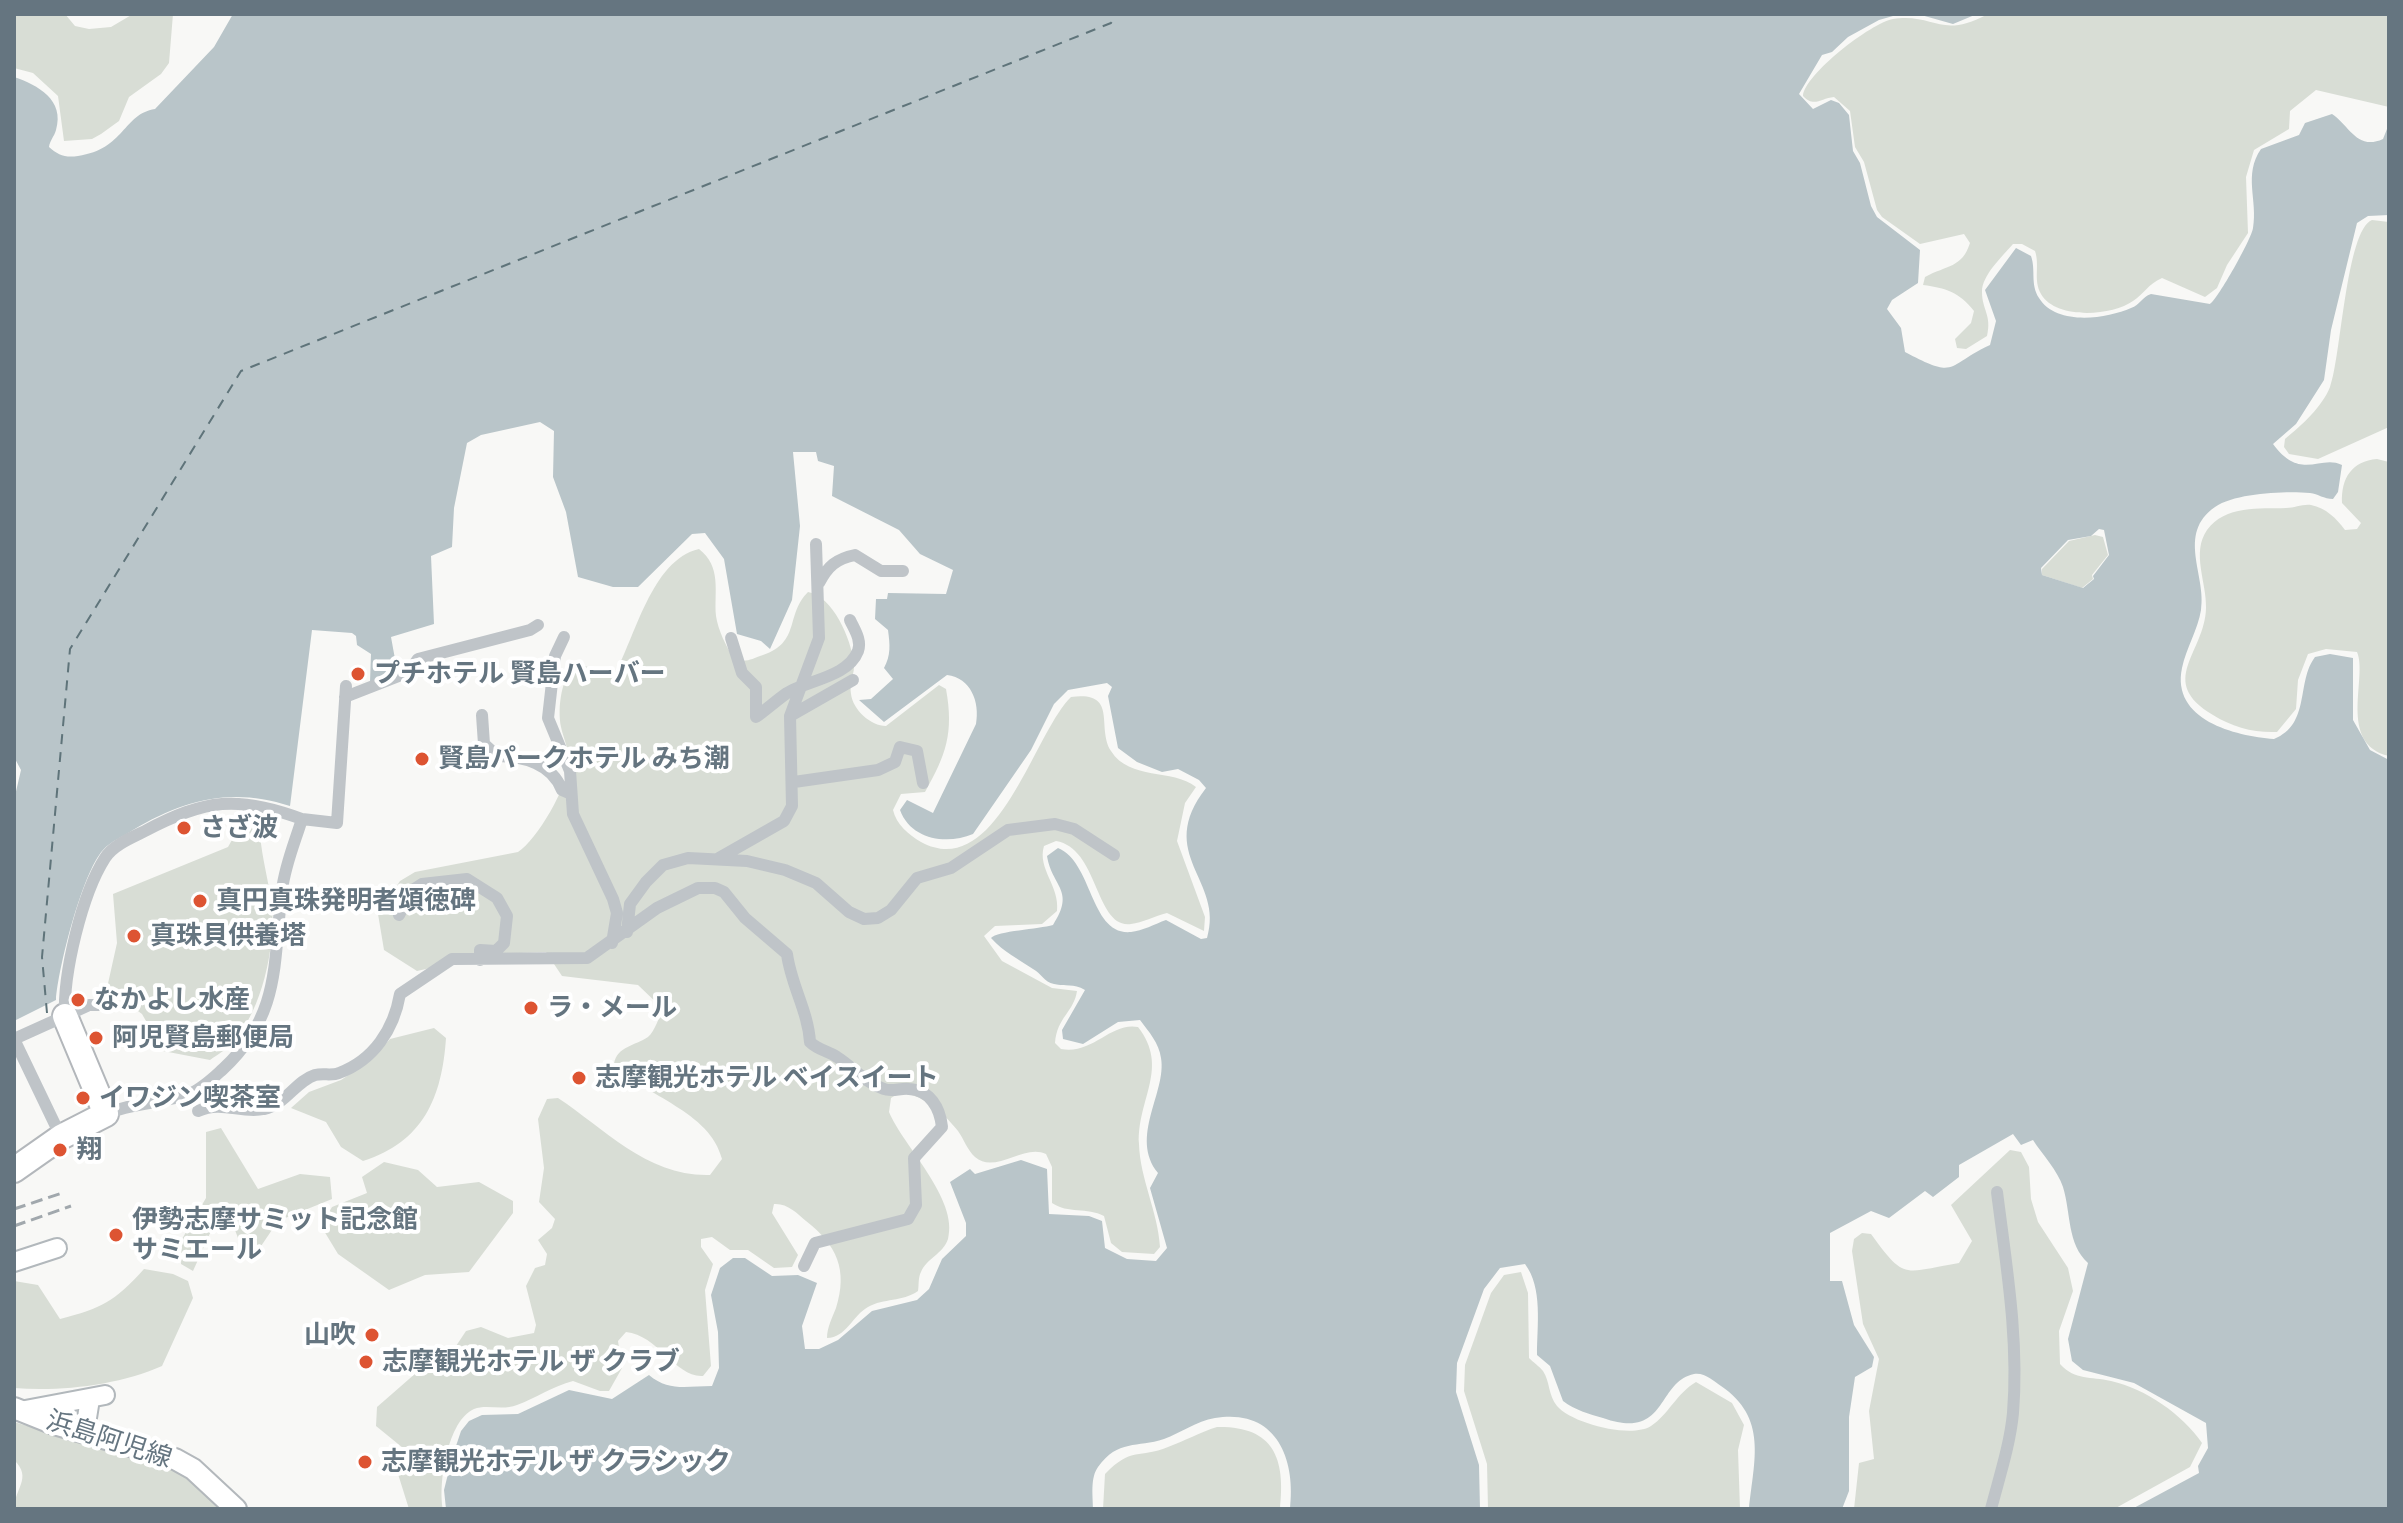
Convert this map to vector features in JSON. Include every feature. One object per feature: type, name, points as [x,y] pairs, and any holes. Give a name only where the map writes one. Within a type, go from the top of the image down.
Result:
[{"type":"highway","points":[[14,1170],[61,1137],[106,1114],[65,1016]]},
{"type":"main road","name":"浜島阿児線","points":[[17,1409],[175,1459],[193,1469],[236,1509]]},
{"type":"street","points":[[719,858],[784,821],[792,806],[794,782],[790,716],[819,638],[816,544]]},
{"type":"street","points":[[817,587],[827,569],[841,558],[855,555],[881,571],[903,571]]},
{"type":"street","points":[[731,638],[742,673],[756,687],[756,717],[790,691],[826,678],[849,662],[858,651],[859,639],[850,620]]},
{"type":"street","points":[[65,1016],[69,958],[110,852],[154,826],[214,802],[251,803],[302,819],[337,823],[346,692],[409,672],[418,659],[530,630],[538,625]]},
{"type":"street","points":[[564,637],[555,656],[548,718],[570,771],[569,793],[573,814],[617,913],[612,943]]},
{"type":"street","points":[[790,716],[853,680]]},
{"type":"street","points":[[482,715],[484,744],[497,756],[521,756],[557,776],[562,790],[569,793]]},
{"type":"street","points":[[794,782],[878,770],[895,762],[900,747],[917,751],[923,783]]},
{"type":"street","points":[[106,1114],[131,1105],[189,1094],[232,1060],[250,1038],[262,1018],[274,981],[282,890],[302,819]]},
{"type":"street","points":[[627,932],[625,919],[630,904],[663,865],[688,858],[719,858],[785,870],[816,883],[849,912],[864,919],[878,918],[891,910],[917,878],[951,868],[1008,830],[1055,824],[1074,829],[1114,855]]},
{"type":"street","points":[[399,915],[411,891],[422,884],[467,879],[497,898],[507,916],[504,943],[496,951],[480,950],[480,960]]},
{"type":"street","points":[[198,1111],[219,1105],[266,1109],[314,1075],[337,1074],[362,1060],[382,1041],[396,1018],[400,994],[452,959],[587,958],[677,896],[698,888],[715,888],[724,892],[745,918],[787,954],[791,979],[809,1023],[810,1042],[885,1090],[911,1088],[924,1093],[941,1111],[942,1127],[914,1158],[916,1205],[908,1219],[815,1243],[804,1266]]},
{"type":"street","points":[[61,1137],[14,1039],[89,1005],[102,1005]]},
{"type":"street","points":[[1991,1509],[2010,1437],[2014,1392],[2011,1313],[1997,1192]]},
{"type":"street","points":[[14,1262],[57,1248]]},
{"type":"street","points":[[17,1409],[97,1397],[86,1424],[91,1434]]},
{"type":"shaded area","points":[[14,14],[65,14],[75,26],[89,29],[111,27],[133,14],[173,14],[169,63],[161,74],[129,97],[119,121],[92,139],[64,141],[58,96],[33,73],[14,68]]},
{"type":"shaded area","points":[[233,14],[1977,14],[1953,24],[1921,15],[1879,20],[1848,37],[1832,52],[1822,55],[1799,94],[1813,109],[1831,100],[1839,103],[1849,115],[1853,151],[1860,163],[1871,206],[1877,217],[1920,250],[1918,283],[1892,300],[1887,309],[1901,328],[1905,352],[1943,368],[1957,364],[1990,345],[1996,321],[1985,290],[2016,248],[2031,256],[2036,293],[2047,307],[2057,313],[2082,318],[2108,315],[2134,307],[2151,294],[2210,304],[2227,280],[2253,228],[2253,168],[2261,149],[2299,135],[2305,123],[2332,114],[2366,142],[2383,139],[2389,124],[2389,215],[2368,216],[2357,223],[2331,330],[2324,380],[2296,424],[2273,444],[2292,462],[2310,465],[2334,462],[2342,465],[2338,492],[2333,499],[2299,492],[2247,496],[2224,502],[2203,518],[2195,542],[2201,610],[2182,668],[2181,686],[2186,701],[2209,722],[2242,734],[2274,739],[2286,732],[2298,713],[2309,667],[2315,657],[2330,654],[2353,658],[2353,720],[2370,750],[2389,760],[2389,1509],[2132,1509],[2199,1473],[2198,1466],[2208,1448],[2206,1423],[2134,1383],[2083,1370],[2072,1361],[2068,1339],[2088,1263],[2076,1247],[2066,1197],[2057,1175],[2033,1140],[2021,1145],[2013,1134],[1959,1165],[1959,1177],[1933,1197],[1925,1191],[1889,1218],[1871,1211],[1830,1233],[1830,1281],[1842,1281],[1854,1325],[1874,1357],[1872,1367],[1855,1377],[1849,1417],[1849,1491],[1842,1509],[1749,1509],[1755,1457],[1752,1426],[1736,1398],[1705,1376],[1694,1374],[1682,1379],[1659,1408],[1639,1422],[1624,1423],[1603,1418],[1563,1401],[1550,1366],[1537,1355],[1537,1295],[1525,1264],[1500,1268],[1484,1289],[1457,1363],[1456,1392],[1479,1465],[1480,1509],[1290,1509],[1289,1472],[1278,1441],[1267,1429],[1253,1421],[1236,1417],[1215,1418],[1164,1439],[1113,1452],[1095,1471],[1093,1509],[446,1509],[444,1490],[452,1458],[461,1431],[469,1421],[482,1415],[518,1414],[569,1390],[612,1399],[649,1375],[671,1386],[712,1386],[719,1368],[718,1332],[711,1295],[720,1268],[733,1258],[745,1258],[772,1276],[798,1275],[817,1283],[802,1326],[805,1349],[819,1349],[838,1340],[872,1311],[917,1300],[929,1289],[942,1259],[966,1236],[966,1223],[950,1182],[970,1169],[975,1174],[1021,1160],[1047,1169],[1049,1214],[1089,1216],[1102,1221],[1105,1248],[1127,1259],[1156,1261],[1167,1248],[1150,1188],[1158,1173],[1147,1145],[1161,1071],[1156,1043],[1140,1020],[1118,1022],[1083,1044],[1063,1039],[1062,1030],[1085,990],[1048,981],[991,938],[1053,925],[1060,913],[1063,896],[1047,856],[1058,848],[1070,856],[1099,911],[1107,923],[1118,930],[1131,932],[1166,920],[1201,939],[1207,938],[1210,918],[1207,900],[1188,850],[1187,832],[1192,811],[1206,788],[1199,780],[1178,769],[1162,772],[1137,762],[1118,748],[1108,696],[1112,687],[1107,683],[1068,690],[1054,704],[1031,750],[973,834],[941,839],[921,834],[905,820],[900,810],[907,800],[933,813],[976,724],[977,707],[972,692],[962,681],[947,675],[884,722],[859,700],[871,699],[893,679],[884,668],[889,654],[889,635],[888,630],[875,619],[876,599],[887,599],[888,593],[946,594],[953,570],[920,554],[899,530],[832,496],[834,466],[818,461],[816,452],[793,452],[800,526],[792,600],[770,649],[761,641],[737,634],[724,559],[705,533],[692,534],[638,587],[613,587],[578,577],[566,512],[553,477],[554,431],[540,422],[481,435],[467,443],[454,508],[452,547],[431,556],[434,624],[391,637],[397,670],[370,682],[371,654],[357,645],[356,636],[352,633],[312,630],[290,806],[249,797],[209,799],[171,810],[110,844],[95,862],[79,899],[66,945],[56,1000],[14,1021],[14,800],[21,770],[14,757],[14,77],[40,89],[57,110],[56,130],[49,147],[62,155],[78,156],[105,146],[136,117],[155,109],[214,47]],"holes":[[[2104,530],[2109,555],[2093,576],[2094,579],[2083,588],[2042,575],[2041,568],[2068,540]]]},
{"type":"shaded area","points":[[1988,14],[2389,14],[2389,107],[2316,90],[2290,111],[2289,129],[2254,150],[2246,177],[2248,233],[2227,265],[2217,288],[2205,297],[2162,278],[2124,306],[2099,312],[2071,312],[2048,302],[2041,294],[2035,251],[2022,244],[2013,244],[1993,266],[1983,286],[1987,336],[1966,349],[1957,348],[1955,339],[1971,323],[1974,311],[1952,292],[1923,285],[1925,277],[1958,262],[1970,243],[1964,234],[1920,244],[1882,217],[1877,210],[1864,162],[1855,147],[1850,111],[1834,97],[1814,102],[1803,96],[1815,75],[1840,51],[1883,23],[1907,18],[1959,25]]},
{"type":"shaded area","points":[[2372,220],[2389,222],[2389,427],[2318,459],[2289,454],[2284,447],[2285,439],[2317,409],[2330,387],[2356,246],[2363,229]]},
{"type":"shaded area","points":[[2377,459],[2389,462],[2389,756],[2373,749],[2364,738],[2359,724],[2357,652],[2326,649],[2308,654],[2298,680],[2296,709],[2277,732],[2244,728],[2213,715],[2196,702],[2185,678],[2204,624],[2206,598],[2200,548],[2207,530],[2214,522],[2233,512],[2308,505],[2326,511],[2345,530],[2357,529],[2361,523],[2342,503],[2346,479],[2361,463]]},
{"type":"shaded area","points":[[2095,535],[2103,537],[2108,555],[2092,575],[2093,579],[2082,588],[2042,575],[2042,569],[2069,541]]},
{"type":"shaded area","points":[[699,549],[714,572],[717,621],[734,659],[752,659],[775,650],[783,643],[808,592],[825,601],[845,631],[854,663],[852,700],[869,720],[886,726],[939,685],[946,689],[949,718],[943,755],[925,792],[901,794],[893,810],[904,829],[921,842],[948,849],[971,842],[992,824],[1071,697],[1086,697],[1101,705],[1107,742],[1119,760],[1140,771],[1186,781],[1196,787],[1185,803],[1177,841],[1205,917],[1204,931],[1167,913],[1131,924],[1119,922],[1110,914],[1081,858],[1070,847],[1056,841],[1044,846],[1043,854],[1057,911],[1042,924],[995,926],[984,936],[1002,961],[1052,988],[1077,991],[1056,1034],[1055,1043],[1061,1049],[1083,1047],[1128,1027],[1138,1027],[1147,1042],[1152,1070],[1142,1112],[1139,1144],[1160,1247],[1154,1254],[1122,1252],[1111,1243],[1104,1216],[1052,1203],[1052,1167],[1046,1154],[1028,1152],[991,1163],[983,1162],[972,1154],[958,1131],[937,1109],[918,1097],[899,1094],[891,1098],[889,1112],[938,1190],[949,1223],[946,1244],[923,1267],[918,1291],[868,1307],[839,1334],[827,1338],[841,1282],[837,1259],[817,1230],[792,1209],[774,1204],[772,1213],[798,1255],[792,1267],[774,1268],[748,1250],[730,1250],[712,1237],[701,1239],[701,1247],[713,1264],[705,1290],[711,1366],[703,1376],[684,1370],[648,1340],[626,1332],[618,1341],[622,1368],[609,1391],[600,1391],[573,1381],[517,1405],[479,1408],[465,1415],[457,1426],[447,1453],[442,1484],[443,1509],[409,1509],[398,1474],[404,1463],[403,1448],[376,1426],[377,1407],[424,1366],[454,1349],[466,1331],[481,1327],[508,1338],[534,1333],[536,1325],[526,1286],[535,1268],[545,1265],[547,1254],[538,1240],[552,1228],[555,1219],[539,1202],[544,1168],[538,1119],[547,1099],[558,1098],[628,1149],[667,1168],[688,1174],[710,1175],[722,1159],[705,1129],[614,1064],[619,1053],[648,1037],[663,1009],[638,985],[562,976],[546,952],[493,954],[417,971],[384,950],[378,914],[400,881],[415,872],[518,852],[526,846],[550,812],[567,773],[569,759],[560,711],[564,684],[571,669],[575,663],[614,675],[657,584],[668,568],[682,556]]},
{"type":"shaded area","points":[[242,822],[260,834],[272,907],[269,959],[259,996],[244,1028],[226,1049],[210,1060],[163,1051],[142,1014],[107,988],[117,943],[113,894],[228,847]]},
{"type":"shaded area","points":[[434,1028],[446,1038],[434,1098],[415,1130],[384,1153],[363,1161],[341,1147],[326,1122],[291,1108],[309,1092],[341,1080],[370,1061],[390,1039]]},
{"type":"shaded area","points":[[221,1128],[258,1189],[300,1174],[330,1177],[332,1199],[278,1221],[255,1255],[241,1246],[235,1230],[211,1231],[193,1271],[181,1264],[182,1239],[206,1198],[206,1132]]},
{"type":"shaded area","points":[[2010,1150],[2021,1152],[2029,1167],[2031,1199],[2038,1222],[2068,1268],[2073,1291],[2059,1331],[2060,1364],[2078,1376],[2111,1381],[2150,1396],[2184,1422],[2202,1443],[2190,1467],[2114,1509],[1854,1509],[1859,1463],[1874,1459],[1869,1411],[1879,1359],[1863,1324],[1852,1251],[1854,1239],[1862,1233],[1871,1234],[1899,1267],[1907,1270],[1959,1263],[1972,1241],[1951,1205]]},
{"type":"shaded area","points":[[384,1162],[418,1170],[437,1187],[479,1182],[513,1201],[513,1213],[469,1272],[425,1275],[389,1290],[338,1254],[321,1226],[332,1207],[367,1193],[362,1177]]},
{"type":"shaded area","points":[[144,1269],[173,1274],[188,1281],[193,1298],[162,1366],[90,1386],[14,1388],[14,1281],[38,1285],[60,1319],[106,1302]]},
{"type":"shaded area","points":[[1521,1272],[1528,1293],[1529,1358],[1543,1371],[1554,1402],[1564,1412],[1602,1427],[1642,1430],[1657,1421],[1696,1382],[1732,1403],[1744,1425],[1738,1450],[1740,1509],[1488,1509],[1487,1464],[1464,1391],[1465,1365],[1491,1293],[1504,1275]]},
{"type":"shaded area","points":[[14,1422],[130,1452],[174,1467],[231,1509],[14,1509],[22,1472],[14,1460]]},
{"type":"shaded area","points":[[1217,1427],[1251,1432],[1272,1448],[1281,1474],[1280,1509],[1103,1509],[1105,1474],[1114,1465],[1129,1456],[1158,1450]]},
{"type":"ferry route","points":[[47,1013],[42,957],[70,649],[241,371],[1111,23],[1117,14]]},
{"type":"railway","points":[[14,1209],[65,1192]]},
{"type":"railway","points":[[14,1226],[71,1206]]},
{"type":"place","name":"プチホテル 賢島ハーバー","points":[[358,674]]},
{"type":"place","name":"賢島パークホテル みち潮","points":[[422,759]]},
{"type":"place","name":"さざ波","points":[[184,828]]},
{"type":"place","name":"真円真珠発明者頌徳碑","points":[[200,901]]},
{"type":"place","name":"真珠貝供養塔","points":[[134,936]]},
{"type":"place","name":"なかよし水産","points":[[78,1000]]},
{"type":"place","name":"ラ・メール","points":[[531,1008]]},
{"type":"place","name":"阿児賢島郵便局","points":[[96,1038]]},
{"type":"place","name":"志摩観光ホテル ベイスイート","points":[[579,1078]]},
{"type":"place","name":"イワジン喫茶室","points":[[83,1098]]},
{"type":"place","name":"翔","points":[[60,1150]]},
{"type":"place","name":"伊勢志摩サミット記念館 サミエール","points":[[116,1235]]},
{"type":"place","name":"山吹","points":[[372,1335]]},
{"type":"place","name":"志摩観光ホテル ザ クラブ","points":[[366,1362]]},
{"type":"place","name":"志摩観光ホテル ザ クラシック","points":[[365,1462]]}]
